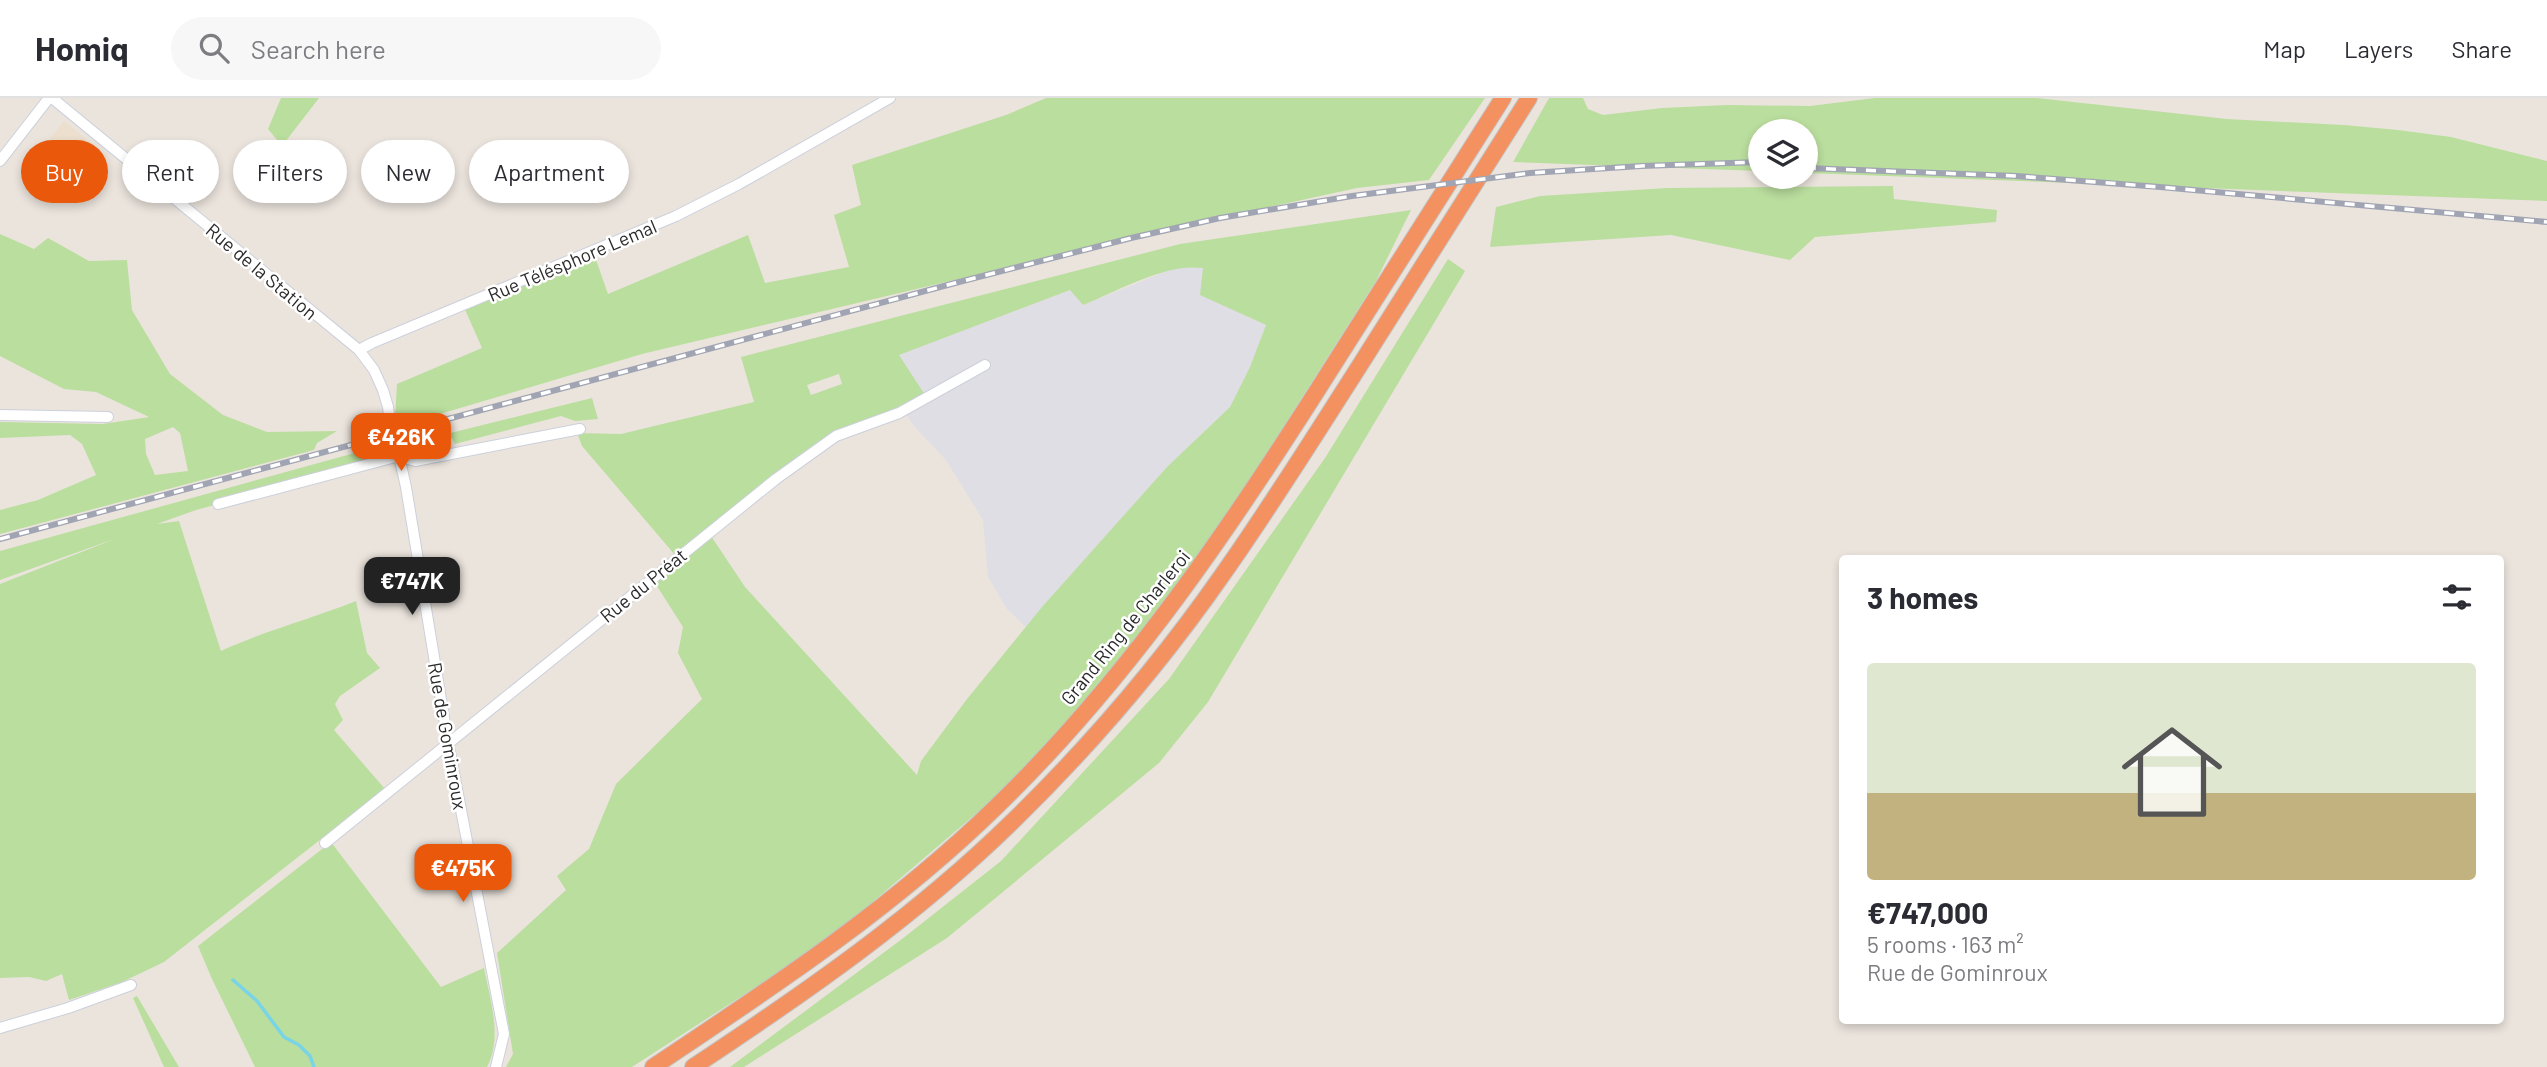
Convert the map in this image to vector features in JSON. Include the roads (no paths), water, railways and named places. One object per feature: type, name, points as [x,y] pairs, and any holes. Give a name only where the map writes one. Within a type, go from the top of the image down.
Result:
[{"type":"highway","name":"Grand Ring de Charleroi","points":[[653,1067],[809,960],[875,912],[926,870],[997,806],[1107,687],[1157,626],[1252,492],[1503,98]]},
{"type":"highway","points":[[693,1067],[888,929],[951,877],[1012,822],[1123,703],[1182,631],[1270,506],[1529,98]]},
{"type":"street","points":[[0,161],[50,98]]},
{"type":"street","name":"Rue de la Station","points":[[50,98],[359,350],[369,361],[379,380],[388,407],[392,440],[399,456],[406,487]]},
{"type":"street","name":"Rue Télésphore Lemal","points":[[359,350],[372,342],[676,216],[739,184],[890,98]]},
{"type":"street","name":"Rue du Préat","points":[[325,843],[776,479],[835,436],[899,413],[985,365]]},
{"type":"street","points":[[0,415],[108,417]]},
{"type":"street","points":[[218,504],[399,456],[415,461],[580,429]]},
{"type":"street","name":"Rue de Gominroux","points":[[406,487],[448,742],[504,1034],[496,1067]]},
{"type":"street","points":[[0,1028],[68,1008],[131,985]]},
{"type":"waterway","points":[[233,980],[257,1001],[284,1037],[299,1045],[310,1056],[314,1067]]},
{"type":"railway","points":[[0,539],[955,283],[1220,218],[1352,196],[1530,173],[1748,162]]},
{"type":"railway","points":[[1818,168],[2016,176],[2547,222]]}]
